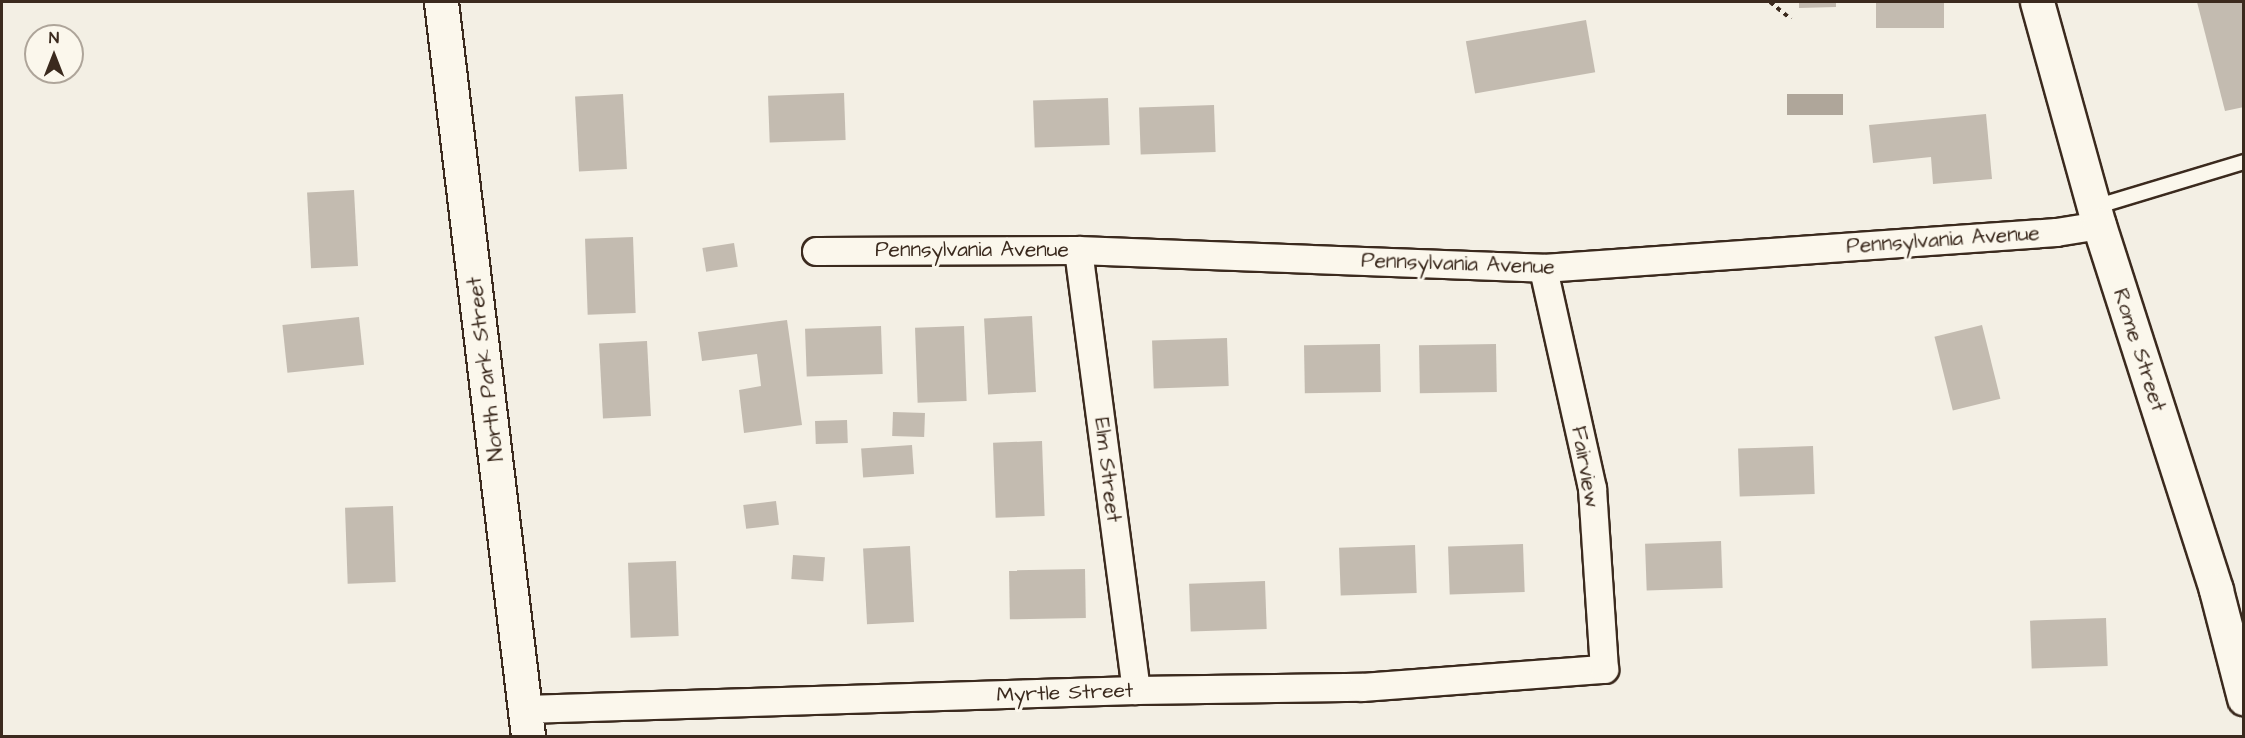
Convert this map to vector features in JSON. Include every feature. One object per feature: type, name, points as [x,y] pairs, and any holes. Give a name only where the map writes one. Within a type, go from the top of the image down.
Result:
[{"type":"main road","name":"North Park Street","points":[[441,2],[527,723]]},
{"type":"main road","name":"Rome Street","points":[[2037,2],[2097,216],[2230,588],[2244,698]]},
{"type":"street","name":"Pennsylvania Avenue","points":[[816,250],[1078,250],[1544,268],[2056,232],[2097,216]]},
{"type":"street","name":"Elm Street","points":[[1078,250],[1136,690]]},
{"type":"street","name":"Fairview","points":[[1544,268],[1592,488],[1604,669]]},
{"type":"street","name":"Myrtle Street","points":[[527,723],[1136,690],[1362,687],[1604,669]]},
{"type":"lane","points":[[2097,216],[2244,162]]},
{"type":"path","points":[[1770,2],[1791,19]]},
{"type":"shaded area","points":[[1787,94],[1843,94],[1843,115],[1787,115]]},
{"type":"building","points":[[1799,2],[1836,2],[1836,7],[1799,8]]},
{"type":"building","points":[[1876,2],[1944,2],[1944,28],[1876,28]]},
{"type":"building","points":[[2197,2],[2244,2],[2244,107],[2225,111]]},
{"type":"building","points":[[1586,20],[1595,72],[1475,93],[1466,41]]},
{"type":"building","points":[[844,93],[846,140],[770,143],[768,96]]},
{"type":"building","points":[[623,94],[627,169],[579,171],[575,97]]},
{"type":"building","points":[[1108,98],[1110,145],[1035,148],[1033,101]]},
{"type":"building","points":[[1214,105],[1216,152],[1141,155],[1139,108]]},
{"type":"building","points":[[1986,114],[1992,179],[1933,184],[1931,157],[1873,163],[1869,125]]},
{"type":"building","points":[[354,190],[358,266],[311,268],[307,192]]},
{"type":"building","points":[[633,237],[636,313],[588,315],[585,239]]},
{"type":"building","points":[[734,243],[738,267],[706,272],[702,248]]},
{"type":"building","points":[[1032,316],[1036,392],[988,394],[984,319]]},
{"type":"building","points":[[359,317],[364,365],[287,373],[282,325]]},
{"type":"building","points":[[787,320],[802,425],[744,433],[739,390],[761,386],[757,354],[702,361],[698,332]]},
{"type":"building","points":[[1982,325],[2000,399],[1953,411],[1934,337]]},
{"type":"building","points":[[881,326],[883,374],[807,377],[805,329]]},
{"type":"building","points":[[964,326],[967,401],[918,403],[915,328]]},
{"type":"building","points":[[1227,338],[1229,386],[1154,389],[1152,341]]},
{"type":"building","points":[[647,341],[651,416],[603,418],[599,344]]},
{"type":"building","points":[[1380,344],[1381,392],[1305,393],[1304,345]]},
{"type":"building","points":[[1496,344],[1497,392],[1420,393],[1419,345]]},
{"type":"building","points":[[893,412],[925,413],[924,437],[892,436]]},
{"type":"building","points":[[847,420],[848,443],[816,444],[815,421]]},
{"type":"building","points":[[1042,441],[1045,516],[996,518],[993,443]]},
{"type":"building","points":[[912,445],[914,474],[863,477],[861,449]]},
{"type":"building","points":[[1813,446],[1815,494],[1740,497],[1738,449]]},
{"type":"building","points":[[776,501],[779,525],[746,529],[743,505]]},
{"type":"building","points":[[393,506],[396,582],[348,584],[345,508]]},
{"type":"building","points":[[1721,541],[1723,588],[1647,591],[1645,544]]},
{"type":"building","points":[[1523,544],[1525,592],[1450,595],[1448,547]]},
{"type":"building","points":[[1415,545],[1417,593],[1341,596],[1339,548]]},
{"type":"building","points":[[910,546],[914,622],[867,624],[863,548]]},
{"type":"building","points":[[793,555],[825,557],[823,581],[791,579]]},
{"type":"building","points":[[676,561],[679,636],[631,638],[628,563]]},
{"type":"building","points":[[1085,569],[1086,618],[1010,619],[1009,570]]},
{"type":"building","points":[[1265,581],[1267,629],[1191,632],[1189,584]]},
{"type":"building","points":[[2106,618],[2108,666],[2032,669],[2030,621]]}]
